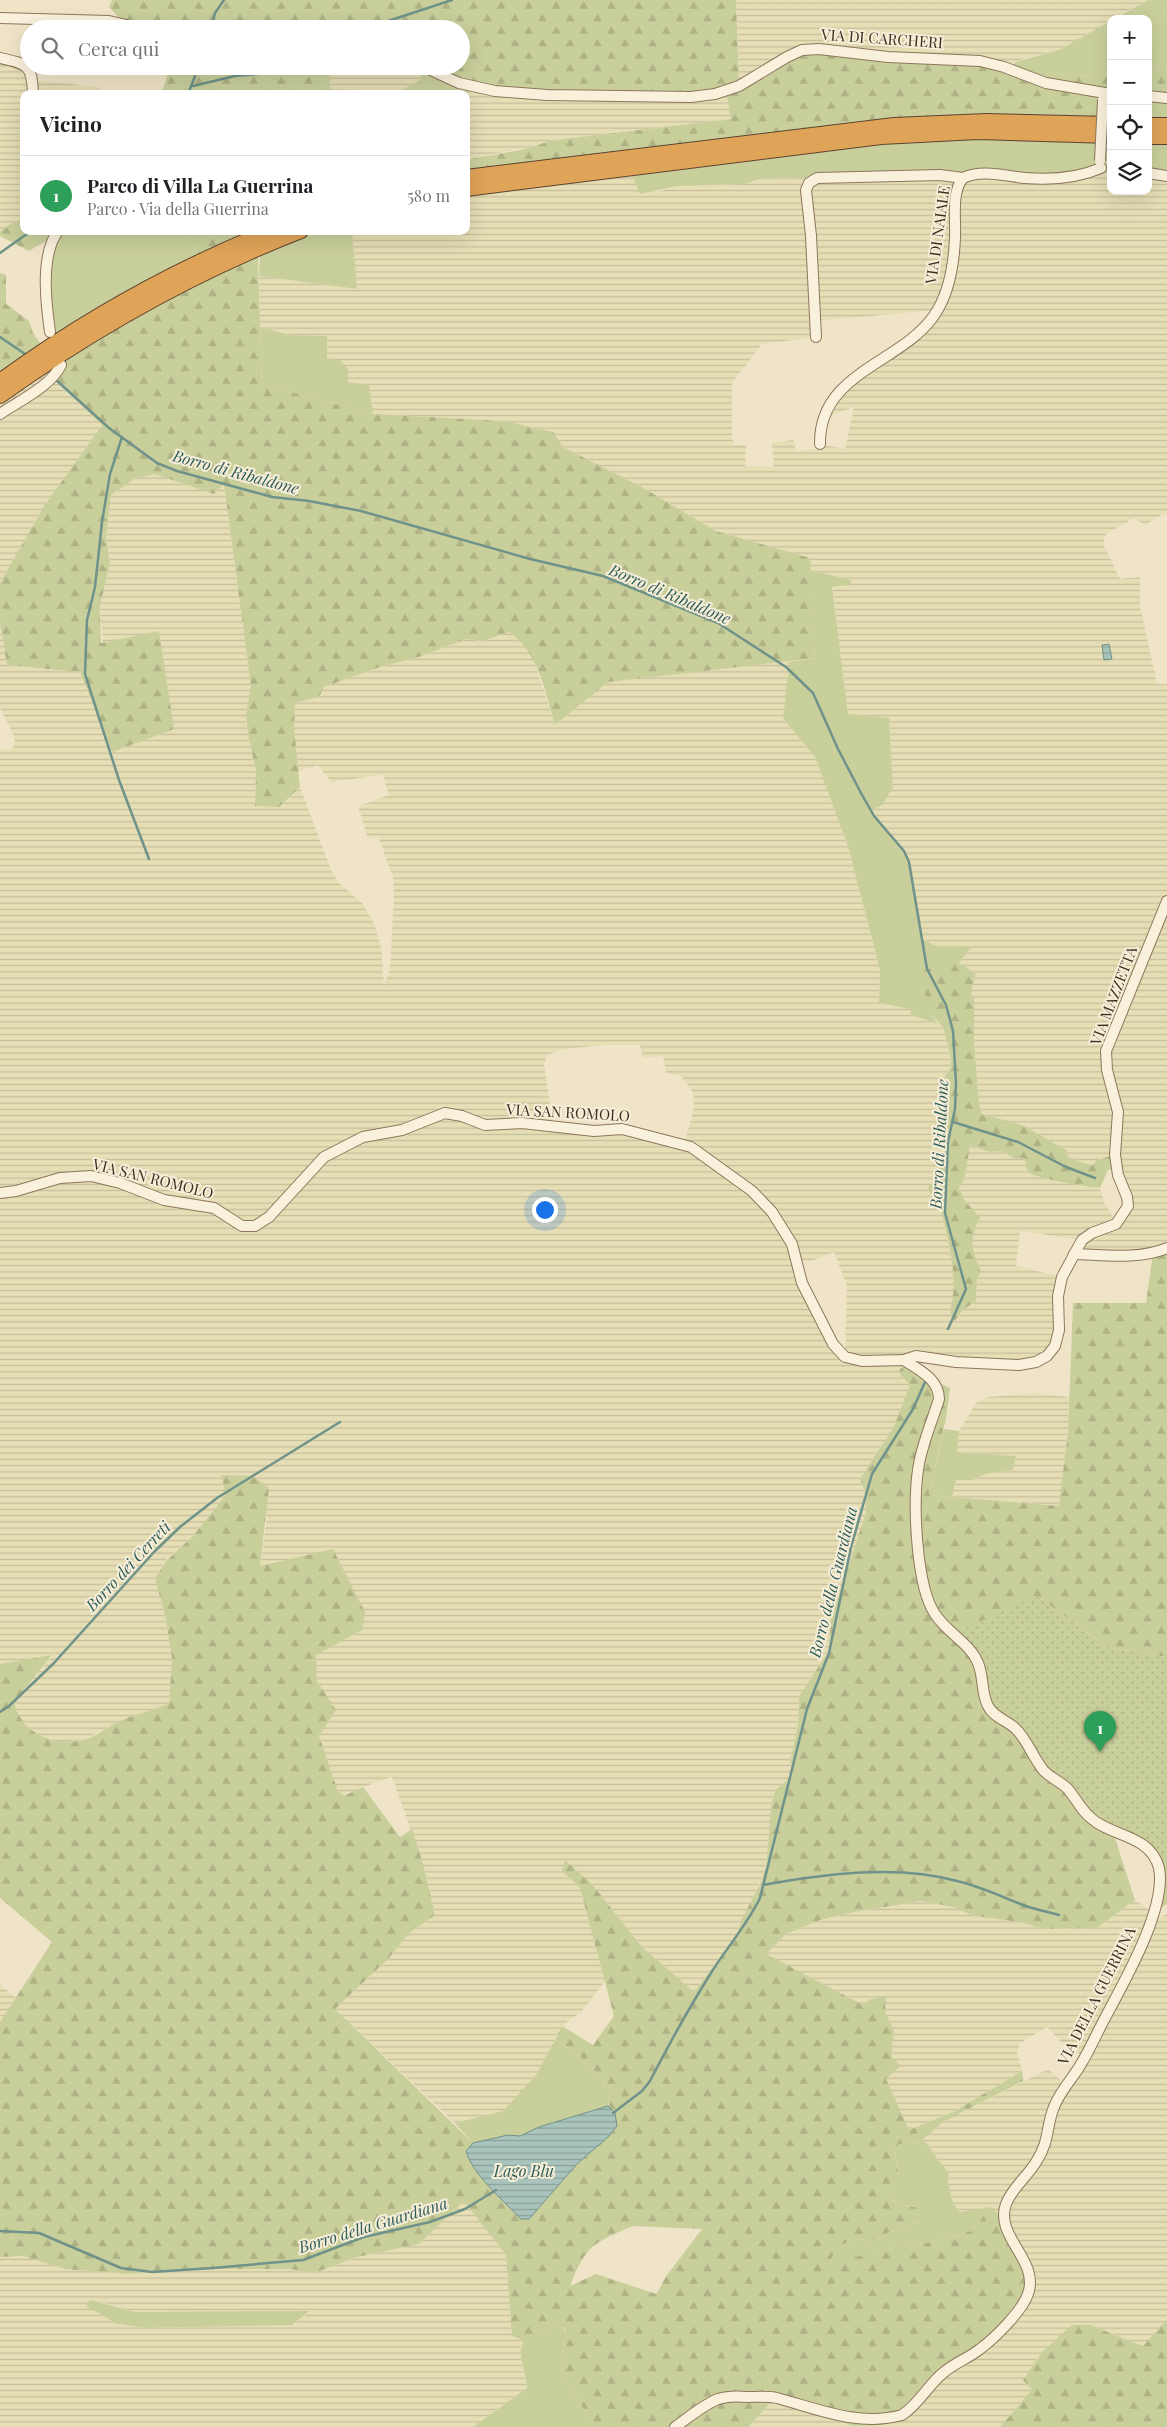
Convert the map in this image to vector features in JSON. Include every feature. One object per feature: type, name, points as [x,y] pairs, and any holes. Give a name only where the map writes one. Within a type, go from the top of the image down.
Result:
[{"type":"highway","points":[[470,177],[894,125],[986,121],[1107,124]]},
{"type":"highway","points":[[1152,125],[1167,125]]},
{"type":"highway","points":[[470,188],[881,137],[978,132],[1107,136]]},
{"type":"highway","points":[[1152,137],[1167,137]]},
{"type":"highway","points":[[0,381],[70,334],[153,285],[259,235]]},
{"type":"highway","points":[[0,396],[112,321],[163,293],[243,254],[291,235]]},
{"type":"street","points":[[0,18],[73,20]]},
{"type":"street","name":"VIA DI CARCHERI","points":[[442,75],[460,83],[495,92],[547,95],[691,97],[715,94],[739,86],[802,50],[819,49],[888,57],[980,61],[1004,67],[1046,83],[1105,96]]},
{"type":"street","points":[[0,58],[20,64]]},
{"type":"street","points":[[33,75],[33,90]]},
{"type":"street","points":[[1104,166],[1105,96]]},
{"type":"street","points":[[1152,96],[1167,98]]},
{"type":"street","name":"VIA DI NAIALE","points":[[820,444],[820,432],[824,418],[836,393],[923,331],[938,310],[948,285],[955,238],[957,192],[963,178],[982,174],[1048,178],[1085,175],[1104,166]]},
{"type":"street","points":[[1152,174],[1167,176]]},
{"type":"street","points":[[816,337],[811,236],[806,190],[809,184],[817,178],[836,177],[940,175],[963,178]]},
{"type":"street","points":[[50,332],[46,304],[47,276],[49,251],[56,235]]},
{"type":"street","points":[[0,414],[55,372]]},
{"type":"street","name":"VIA MAZZETTA","points":[[1074,1254],[1082,1240],[1092,1233],[1116,1224],[1128,1206],[1127,1197],[1118,1175],[1116,1155],[1118,1112],[1107,1070],[1106,1051],[1167,901]]},
{"type":"street","name":"VIA SAN ROMOLO","points":[[0,1193],[16,1191],[60,1178],[91,1176],[120,1183],[164,1200],[198,1203],[214,1208],[242,1226],[256,1226],[268,1217],[324,1157],[363,1137],[402,1130],[445,1113],[486,1125],[522,1123],[594,1131],[622,1129],[692,1147],[752,1191],[772,1212],[792,1244],[802,1284],[833,1344],[845,1357],[862,1361],[904,1360],[916,1356],[956,1362],[1018,1365],[1036,1362],[1047,1356],[1055,1346],[1059,1330],[1058,1296],[1062,1277],[1074,1254]]},
{"type":"street","points":[[1074,1254],[1136,1256],[1153,1254],[1167,1248]]},
{"type":"street","name":"VIA DELLA GUERRINA","points":[[675,2427],[717,2400],[732,2396],[775,2398],[854,2426],[880,2425],[902,2416],[919,2400],[942,2373],[980,2349],[1001,2330],[1028,2294],[1030,2281],[1027,2266],[1006,2229],[1004,2218],[1006,2205],[1013,2192],[1037,2162],[1048,2139],[1052,2110],[1080,2066],[1129,1974],[1151,1925],[1159,1894],[1160,1871],[1155,1857],[1143,1844],[1096,1823],[1082,1809],[1066,1786],[1046,1773],[1029,1744],[1013,1726],[994,1715],[987,1704],[980,1667],[972,1651],[952,1634],[935,1615],[924,1593],[917,1536],[918,1469],[939,1399],[939,1392],[934,1383],[923,1372],[904,1360]]},
{"type":"shaded area","points":[[736,0],[1148,0],[1119,15],[1107,15],[1107,23],[1061,49],[1023,59],[1016,62],[1010,69],[739,86]]},
{"type":"shaded area","points":[[0,58],[20,64],[20,75],[30,75],[33,80],[99,87],[102,90],[20,90],[20,220],[10,224],[0,232]]},
{"type":"shaded area","points":[[330,75],[421,75],[420,80],[402,90],[331,89]]},
{"type":"shaded area","points":[[474,87],[726,89],[731,119],[547,141],[540,147],[521,148],[470,159],[470,92]]},
{"type":"shaded area","points":[[629,168],[657,192],[677,186],[745,184],[762,178],[1101,168],[1107,169],[1107,195],[1152,195],[1152,174],[1167,176],[1167,515],[1163,514],[1145,525],[1134,518],[1106,534],[1104,546],[1120,579],[1140,577],[1140,606],[1157,684],[1167,684],[1167,1248],[1074,1254],[1082,1240],[1020,1231],[1016,1266],[1062,1277],[1055,1346],[1036,1362],[904,1360],[903,1366],[898,1372],[910,1385],[893,1428],[860,1479],[866,1494],[866,1513],[831,1618],[829,1651],[799,1696],[798,1726],[790,1762],[794,1767],[791,1778],[775,1790],[771,1808],[766,1868],[737,1935],[694,1992],[642,1947],[592,1884],[563,1871],[580,1888],[605,1981],[581,2012],[562,2026],[536,2075],[512,2104],[503,2111],[455,2123],[335,2009],[389,1958],[409,1933],[435,1915],[424,1867],[392,1777],[363,1787],[344,1797],[338,1791],[319,1736],[335,1710],[317,1681],[315,1655],[362,1630],[276,1561],[260,1566],[267,1516],[226,1496],[193,1536],[166,1560],[155,1578],[165,1615],[172,1658],[169,1704],[117,1722],[84,1740],[55,1743],[34,1733],[16,1714],[14,1702],[52,1656],[0,1664],[0,751],[13,748],[15,738],[0,708],[0,621],[7,665],[80,672],[112,752],[100,606],[110,563],[106,539],[111,495],[136,478],[155,474],[181,481],[224,484],[251,686],[246,716],[256,771],[255,806],[279,807],[300,787],[331,870],[340,884],[363,904],[374,923],[381,947],[384,985],[390,969],[394,894],[393,877],[378,836],[368,839],[358,806],[389,795],[383,775],[331,782],[318,765],[297,772],[294,728],[295,703],[319,697],[324,687],[383,666],[419,657],[466,639],[483,641],[510,632],[528,649],[534,661],[555,725],[608,682],[732,666],[788,662],[790,668],[783,718],[815,757],[848,846],[880,970],[879,1003],[912,1009],[911,1015],[938,1024],[944,1029],[951,1067],[944,1078],[948,1095],[947,1132],[944,1150],[939,1159],[938,1177],[932,1182],[931,1194],[939,1199],[955,1275],[955,1294],[950,1312],[956,1321],[963,1310],[976,1301],[977,1279],[981,1272],[971,1246],[973,1231],[979,1217],[965,1201],[959,1188],[965,1178],[970,1145],[990,1152],[1001,1151],[1016,1159],[1024,1158],[1063,1181],[1100,1188],[1104,1202],[1116,1223],[1128,1206],[1115,1155],[1092,1167],[1068,1157],[1022,1125],[982,1114],[979,1104],[971,994],[976,974],[959,963],[971,946],[935,946],[921,938],[909,862],[871,810],[893,787],[889,719],[848,715],[832,586],[852,584],[850,580],[810,570],[810,558],[716,531],[640,486],[563,447],[503,421],[373,414],[369,386],[348,382],[327,359],[327,336],[290,335],[260,327],[259,276],[357,289],[352,235],[470,235],[470,188]],"holes":[[[938,310],[877,362],[836,393],[824,418],[854,407],[845,449],[820,444],[819,449],[796,451],[793,440],[772,443],[774,467],[745,466],[746,445],[734,445],[732,437],[732,383],[762,344],[816,337],[815,321]],[[606,1045],[640,1045],[643,1058],[663,1056],[666,1073],[681,1076],[693,1092],[694,1109],[684,1144],[622,1129],[553,1126],[544,1064],[547,1055],[564,1049]],[[834,1252],[847,1286],[845,1356],[802,1283],[798,1261],[814,1260]]]},
{"type":"shaded area","points":[[44,365],[57,382],[102,425],[44,506],[0,583],[0,396]]},
{"type":"shaded area","points":[[1034,1393],[1069,1397],[1068,1432],[1060,1506],[952,1497],[956,1479],[973,1480],[985,1474],[1013,1470],[1016,1456],[957,1452],[959,1431],[977,1402],[988,1397]]},
{"type":"shaded area","points":[[1135,1900],[1154,1913],[1151,1924],[1167,1913],[1167,2319],[1143,2346],[1090,2325],[1042,2352],[1023,2380],[1033,2390],[1000,2427],[748,2427],[775,2398],[853,2426],[880,2425],[902,2416],[991,2208],[960,2212],[953,2203],[948,2183],[949,2174],[923,2139],[943,2122],[1048,2069],[1066,2085],[1085,2057],[1064,2045],[1047,2027],[1020,2043],[1017,2052],[1022,2071],[953,2112],[909,2130],[886,2079],[894,2031],[885,2011],[871,1999],[863,2005],[765,1954],[786,1934],[820,1920],[854,1912],[921,1901],[953,1907],[974,1916],[1020,1922],[1043,1929],[1097,1928]]},
{"type":"shaded area","points":[[0,1984],[16,1998],[0,2022]]},
{"type":"shaded area","points":[[464,2200],[506,2255],[512,2335],[524,2340],[521,2346],[521,2362],[527,2388],[473,2427],[0,2427],[0,2257],[23,2256],[65,2269],[126,2274],[204,2269],[290,2269],[314,2273],[357,2257],[419,2244]],"holes":[[[100,2302],[136,2312],[310,2312],[292,2325],[146,2328],[118,2324]]]},
{"type":"green space","points":[[112,0],[736,0],[739,86],[802,50],[957,59],[1045,83],[1056,74],[1091,77],[1107,71],[1107,94],[1103,93],[1102,124],[470,177],[470,159],[521,149],[547,141],[731,119],[726,91],[715,94],[495,91],[448,75],[470,75],[470,20],[121,20],[109,7]]},
{"type":"green space","points":[[1148,0],[1167,0],[1167,65],[1161,63],[1155,71],[1152,70],[1152,15],[1136,15],[1134,8]]},
{"type":"green space","points":[[1134,8],[1136,15],[1121,15]]},
{"type":"green space","points":[[1107,23],[1107,71],[1091,77],[1056,74],[1046,83],[1010,69],[1016,62],[1061,49]]},
{"type":"green space","points":[[1161,63],[1167,65],[1167,98],[1152,96],[1152,70],[1155,71]]},
{"type":"green space","points":[[167,75],[330,75],[331,90],[161,90],[163,89]]},
{"type":"green space","points":[[421,75],[443,75],[474,87],[470,92],[402,90],[420,80]]},
{"type":"green space","points":[[331,89],[366,90],[331,90]]},
{"type":"green space","points":[[1152,96],[1167,98],[1167,126],[1152,125]]},
{"type":"green space","points":[[1107,136],[1107,169],[1101,168],[1085,175],[762,178],[745,184],[677,186],[640,194],[629,168],[881,137]]},
{"type":"green space","points":[[1152,137],[1167,137],[1167,176],[1152,174]]},
{"type":"green space","points":[[20,220],[20,235],[55,235],[29,251],[0,236],[0,232],[10,224]]},
{"type":"green space","points":[[57,235],[185,235],[203,260],[54,344],[50,332],[47,276]]},
{"type":"green space","points":[[185,235],[260,235],[203,260]]},
{"type":"green space","points":[[291,235],[352,235],[357,289],[259,276],[260,247]]},
{"type":"green space","points":[[260,247],[258,259],[262,384],[373,414],[503,421],[553,432],[563,447],[640,486],[716,531],[810,558],[815,658],[608,682],[555,725],[540,674],[527,650],[519,640],[509,632],[483,641],[466,639],[419,657],[383,666],[324,687],[319,697],[295,703],[294,728],[300,787],[279,807],[255,806],[256,771],[246,715],[251,686],[224,484],[214,494],[155,474],[136,478],[111,495],[106,539],[110,563],[100,606],[101,643],[159,631],[174,729],[112,752],[80,672],[7,665],[0,621],[0,583],[44,506],[102,425],[57,382],[44,365]]},
{"type":"green space","points":[[0,273],[6,275],[6,304],[29,321],[33,333],[45,350],[0,381]]},
{"type":"green space","points":[[260,327],[290,335],[327,336],[327,359],[340,360],[348,370],[348,382],[369,385],[373,414],[262,384]]},
{"type":"green space","points":[[810,570],[850,580],[852,584],[832,587],[848,714],[889,718],[893,787],[882,805],[871,810],[904,851],[909,862],[921,938],[935,946],[972,946],[959,963],[945,963],[931,1014],[938,1024],[911,1015],[911,1009],[879,1003],[880,970],[848,846],[815,757],[783,718],[789,668],[788,662],[815,658]]},
{"type":"green space","points":[[945,963],[959,963],[976,974],[971,994],[974,999],[974,1039],[979,1104],[982,1114],[1022,1125],[1066,1150],[1068,1157],[1092,1166],[1097,1160],[1115,1155],[1117,1168],[1108,1170],[1100,1188],[1083,1186],[1034,1175],[1028,1172],[1024,1158],[1016,1159],[1001,1151],[990,1152],[970,1145],[965,1178],[959,1188],[965,1201],[980,1217],[974,1233],[973,1245],[981,1272],[977,1279],[976,1301],[963,1310],[955,1321],[950,1312],[953,1298],[953,1270],[948,1241],[939,1199],[931,1194],[928,1187],[938,1177],[939,1159],[944,1149],[948,1095],[944,1078],[951,1067],[950,1054],[944,1029],[931,1014],[919,972]]},
{"type":"green space","points":[[1167,1248],[1167,1657],[1107,1647],[1037,1596],[1013,1726],[1112,1829],[1135,1900],[1097,1928],[1043,1929],[1020,1922],[974,1916],[953,1907],[921,1901],[854,1912],[820,1920],[786,1934],[766,1954],[863,2005],[871,1999],[886,1996],[885,2011],[894,2031],[891,2055],[900,2066],[886,2079],[909,2130],[953,2112],[1022,2071],[1023,2081],[943,2122],[920,2142],[899,2144],[894,2149],[899,2176],[886,2190],[888,2196],[899,2204],[920,2208],[920,2222],[899,2227],[874,2241],[859,2239],[837,2246],[830,2263],[901,2246],[938,2241],[971,2231],[991,2207],[1003,2218],[1027,2266],[1028,2294],[1001,2330],[942,2373],[902,2416],[880,2425],[853,2426],[775,2398],[748,2427],[595,2427],[561,2374],[566,2330],[561,2326],[540,2330],[530,2343],[512,2336],[506,2255],[464,2201],[419,2244],[357,2257],[314,2273],[290,2269],[204,2269],[126,2274],[65,2269],[23,2256],[0,2257],[0,2022],[52,1942],[0,1898],[0,1664],[52,1655],[14,1702],[24,1722],[40,1735],[50,1739],[72,1742],[87,1739],[117,1722],[169,1704],[172,1658],[165,1615],[155,1578],[166,1561],[193,1536],[225,1496],[222,1475],[253,1476],[269,1488],[260,1566],[333,1549],[365,1612],[362,1630],[316,1655],[317,1681],[336,1710],[319,1736],[338,1791],[344,1796],[363,1787],[400,1837],[412,1829],[424,1867],[435,1915],[409,1933],[389,1958],[335,2009],[473,2143],[466,2151],[475,2169],[489,2187],[521,2219],[529,2219],[577,2164],[608,2137],[615,2113],[608,2106],[611,2090],[578,2056],[555,2040],[562,2026],[593,2045],[614,2016],[580,1888],[562,1871],[565,1860],[592,1884],[642,1947],[694,1992],[737,1935],[742,1919],[766,1868],[771,1808],[775,1790],[791,1778],[794,1767],[790,1762],[798,1726],[799,1696],[829,1651],[831,1618],[866,1513],[866,1494],[860,1479],[893,1428],[910,1385],[898,1372],[903,1366],[950,1388],[946,1418],[929,1495],[1059,1506],[1068,1432],[1073,1303],[1146,1303],[1153,1254]],"holes":[[[633,2226],[702,2229],[667,2275],[656,2294],[596,2274],[570,2286],[586,2253],[592,2247],[619,2232]]]},
{"type":"green space","points":[[944,1429],[959,1431],[957,1452],[1016,1456],[1013,1470],[985,1474],[973,1480],[956,1480],[952,1497],[929,1495]]},
{"type":"green space","points":[[1037,1596],[1107,1647],[1167,1657],[1167,1904],[1154,1913],[1159,1894],[1155,1857],[1096,1823],[1045,1773],[1029,1744],[994,1715],[980,1667],[961,1641],[964,1629]]},
{"type":"green space","points":[[555,2040],[578,2056],[611,2090],[608,2106],[539,2127],[520,2136],[508,2135],[473,2143],[455,2123],[503,2111],[536,2075]]},
{"type":"green space","points":[[923,2139],[949,2174],[948,2183],[953,2203],[960,2212],[991,2207],[971,2231],[938,2241],[901,2246],[830,2264],[836,2246],[859,2239],[874,2241],[899,2227],[920,2222],[920,2208],[899,2204],[891,2200],[886,2190],[899,2175],[894,2149],[899,2144],[920,2142]]},
{"type":"green space","points":[[90,2300],[136,2312],[310,2311],[292,2325],[146,2328],[118,2324],[86,2306]]},
{"type":"green space","points":[[1167,2319],[1167,2427],[1000,2427],[1032,2390],[1023,2380],[1042,2352],[1072,2325],[1090,2325],[1143,2346]]},
{"type":"green space","points":[[561,2326],[566,2331],[561,2374],[595,2427],[473,2427],[527,2388],[521,2358],[524,2340],[530,2342],[540,2330]]},
{"type":"water","points":[[1109,644],[1112,659],[1104,660],[1102,645]]},
{"type":"water","name":"Lago Blu","points":[[608,2106],[615,2113],[617,2126],[608,2137],[577,2164],[529,2219],[521,2219],[489,2187],[469,2160],[466,2151],[473,2143],[508,2135],[520,2136],[539,2127]]},
{"type":"waterway","points":[[213,20],[215,13],[224,0]]},
{"type":"waterway","points":[[391,20],[452,0]]},
{"type":"waterway","points":[[190,90],[195,75]]},
{"type":"waterway","points":[[193,86],[246,75]]},
{"type":"waterway","points":[[0,253],[25,235]]},
{"type":"waterway","name":"Borro di Ribaldone","points":[[0,337],[28,356]]},
{"type":"waterway","name":"Borro di Ribaldone","points":[[55,379],[109,428],[157,463],[177,471],[272,497],[309,501],[361,511],[530,559],[603,576],[718,623],[786,667],[813,693],[838,749],[874,816],[904,851],[909,862],[927,969],[946,1005],[953,1031],[956,1083],[955,1109],[948,1142],[945,1213],[966,1289],[948,1329]]},
{"type":"waterway","points":[[122,437],[110,474],[102,522],[95,587],[87,620],[85,674],[119,780],[149,859]]},
{"type":"waterway","points":[[953,1122],[1018,1142],[1066,1167],[1095,1178]]},
{"type":"waterway","name":"Borro della Guardiana","points":[[613,2113],[642,2091],[650,2081],[695,1999],[760,1898],[807,1709],[829,1653],[851,1547],[872,1474],[913,1409],[925,1382]]},
{"type":"waterway","name":"Borro dei Cerreti","points":[[0,1712],[9,1706],[53,1664],[154,1552],[180,1527],[217,1498],[340,1422]]},
{"type":"waterway","points":[[763,1885],[835,1874],[860,1872],[910,1873],[965,1883],[1028,1907],[1059,1915]]},
{"type":"waterway","name":"Borro della Guardiana","points":[[0,2231],[39,2233],[121,2268],[152,2272],[213,2268],[303,2260],[364,2237],[430,2222],[465,2209],[496,2190]]},
{"type":"place","name":"Parco di Villa La Guerrina","points":[[1100,1752]]}]
